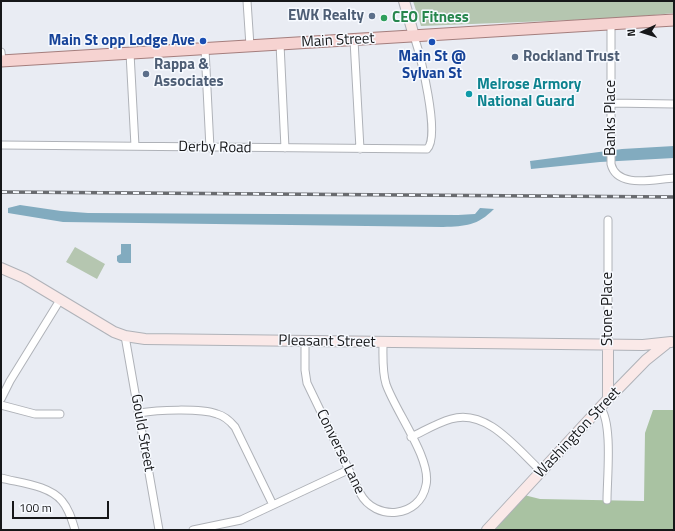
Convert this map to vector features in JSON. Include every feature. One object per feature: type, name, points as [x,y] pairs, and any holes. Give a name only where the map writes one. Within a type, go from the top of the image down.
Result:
[{"type":"main road","points":[[404,1],[414,36]]},
{"type":"main road","name":"Main Street","points":[[1,58],[205,49],[674,20]]},
{"type":"main road","name":"Pleasant Street","points":[[1,268],[18,274],[103,327],[125,336],[153,340],[608,345],[643,345],[673,342]]},
{"type":"main road","name":"Washington Street","points":[[488,530],[608,399],[646,360],[656,351],[673,342]]},
{"type":"main road","name":"Stone Place","points":[[608,345],[608,399]]},
{"type":"street","points":[[247,1],[250,46]]},
{"type":"street","name":"Banks Place","points":[[611,25],[611,164],[615,174],[626,180],[674,178]]},
{"type":"street","name":"Derby Road","points":[[1,145],[424,149],[429,147],[431,141],[430,103],[414,36]]},
{"type":"street","points":[[354,40],[360,148]]},
{"type":"street","points":[[280,44],[285,148]]},
{"type":"street","points":[[205,49],[210,148]]},
{"type":"street","points":[[130,53],[135,146]]},
{"type":"street","points":[[611,103],[674,104]]},
{"type":"street","name":"Stone Place","points":[[608,220],[608,345]]},
{"type":"street","points":[[1,399],[10,381],[60,300]]},
{"type":"street","name":"Gould Street","points":[[125,336],[159,530]]},
{"type":"street","name":"Converse Lane","points":[[305,342],[304,370],[307,382],[348,470],[362,497],[372,507],[389,513],[407,510],[421,498],[427,480],[425,466],[387,385],[383,370],[383,342]]},
{"type":"street","points":[[1,405],[35,414],[60,414]]},
{"type":"street","points":[[600,408],[604,413],[608,430],[607,500]]},
{"type":"street","points":[[138,413],[155,411],[208,412],[226,419],[235,427],[273,505]]},
{"type":"street","points":[[412,437],[452,418],[467,417],[477,419],[495,428],[542,471]]},
{"type":"street","points":[[193,530],[236,522],[348,470]]},
{"type":"street","points":[[1,478],[46,490],[56,495],[66,506],[75,530]]},
{"type":"green space","points":[[413,1],[674,1],[674,13],[624,18],[421,26]]},
{"type":"green space","points":[[75,247],[105,264],[97,279],[66,262]]},
{"type":"green space","points":[[653,410],[674,410],[674,530],[494,530],[524,495],[540,499],[644,501],[645,433]]},
{"type":"water","points":[[674,146],[674,158],[600,162],[531,169],[530,161],[622,149]]},
{"type":"water","points":[[20,205],[88,213],[458,215],[475,214],[480,208],[494,209],[482,219],[471,224],[443,227],[63,222],[8,213],[8,208]]},
{"type":"water","points":[[121,244],[131,244],[131,263],[119,263],[117,261],[117,256],[121,254]]},
{"type":"railway","points":[[1,192],[674,197]]},
{"type":"place","name":"EWK Realty","points":[[372,16]]},
{"type":"place","name":"CEO Fitness","points":[[384,18]]},
{"type":"place","name":"Main St opp Lodge Ave","points":[[203,41]]},
{"type":"place","name":"Main St @ Sylvan St","points":[[432,42]]},
{"type":"place","name":"Rockland Trust","points":[[515,57]]},
{"type":"place","name":"Rappa & Associates","points":[[146,74]]},
{"type":"place","name":"Melrose Armory National Guard","points":[[469,94]]}]
